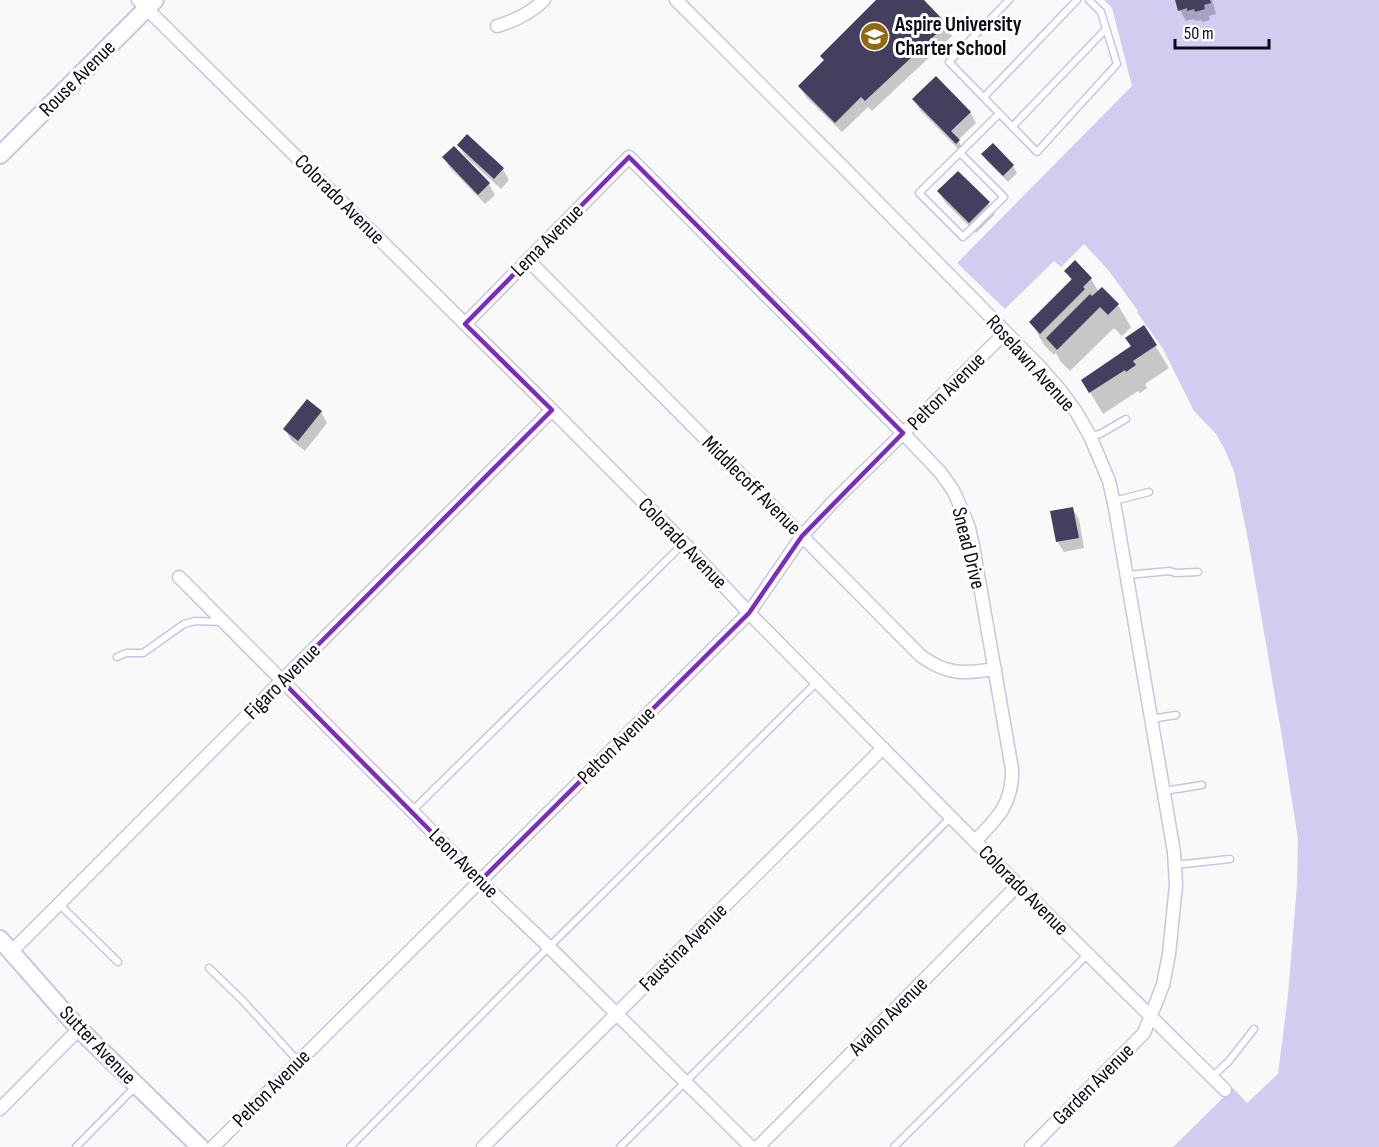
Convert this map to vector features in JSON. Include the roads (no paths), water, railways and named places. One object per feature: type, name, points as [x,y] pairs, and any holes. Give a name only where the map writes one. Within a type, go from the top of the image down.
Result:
[{"type":"street","points":[[497,26],[525,15],[544,0]]},
{"type":"street","name":"Roselawn Avenue","points":[[676,0],[1040,367],[1075,410],[1090,436],[1108,481],[1113,501],[1174,852],[1176,885],[1169,954],[1163,985],[1151,1017]]},
{"type":"street","name":"Rouse Avenue","points":[[0,155],[146,3]]},
{"type":"street","name":"Colorado Avenue","points":[[146,3],[684,543],[749,613],[1018,885],[1225,1089]]},
{"type":"street","name":"Lema Avenue","points":[[465,324],[629,157]]},
{"type":"street","name":"Snead Drive","points":[[629,157],[903,433],[940,472],[953,490],[969,528],[973,546],[1012,769],[1010,795],[1005,806],[975,841]]},
{"type":"street","name":"Middlecoff Avenue","points":[[528,260],[921,656],[942,669],[953,672],[968,673],[994,669]]},
{"type":"street","name":"Pelton Avenue","points":[[213,1147],[749,613],[802,536],[832,503],[1005,333]]},
{"type":"street","name":"Figaro Avenue","points":[[6,945],[59,904],[552,410]]},
{"type":"street","name":"Leon Avenue","points":[[179,578],[480,881],[751,1147]]},
{"type":"street","name":"Faustina Avenue","points":[[483,1147],[883,748]]},
{"type":"street","name":"Avalon Avenue","points":[[758,1147],[1018,885]]},
{"type":"street","name":"Sutter Avenue","points":[[6,945],[80,1029],[200,1147]]},
{"type":"street","name":"Garden Avenue","points":[[1031,1147],[1144,1033],[1151,1017]]},
{"type":"street","points":[[0,1109],[80,1029]]},
{"type":"lane","points":[[1009,0],[949,62],[1037,152],[1117,64],[1101,12],[1089,0]]},
{"type":"lane","points":[[984,97],[1077,0]]},
{"type":"lane","points":[[1012,127],[1106,29]]},
{"type":"lane","points":[[960,153],[1004,197],[963,237],[919,193],[999,114]]},
{"type":"lane","points":[[1090,436],[1100,434],[1126,419]]},
{"type":"lane","points":[[1113,501],[1149,492]]},
{"type":"lane","points":[[412,811],[684,543]]},
{"type":"lane","points":[[1126,575],[1170,571],[1175,573],[1198,572]]},
{"type":"lane","points":[[117,657],[126,653],[142,653],[184,624],[195,621],[224,622]]},
{"type":"lane","points":[[350,1147],[817,681]]},
{"type":"lane","points":[[1151,719],[1176,715]]},
{"type":"lane","points":[[1164,791],[1202,784]]},
{"type":"lane","points":[[620,1147],[951,817]]},
{"type":"lane","points":[[1175,865],[1230,859]]},
{"type":"lane","points":[[59,904],[118,962]]},
{"type":"lane","points":[[894,1147],[1089,953]]},
{"type":"lane","points":[[209,968],[298,1061]]},
{"type":"lane","points":[[1212,1077],[1229,1061],[1254,1029]]},
{"type":"lane","points":[[76,1147],[136,1086]]},
{"type":"place","name":"Aspire University Charter School","points":[[874,36]]}]
